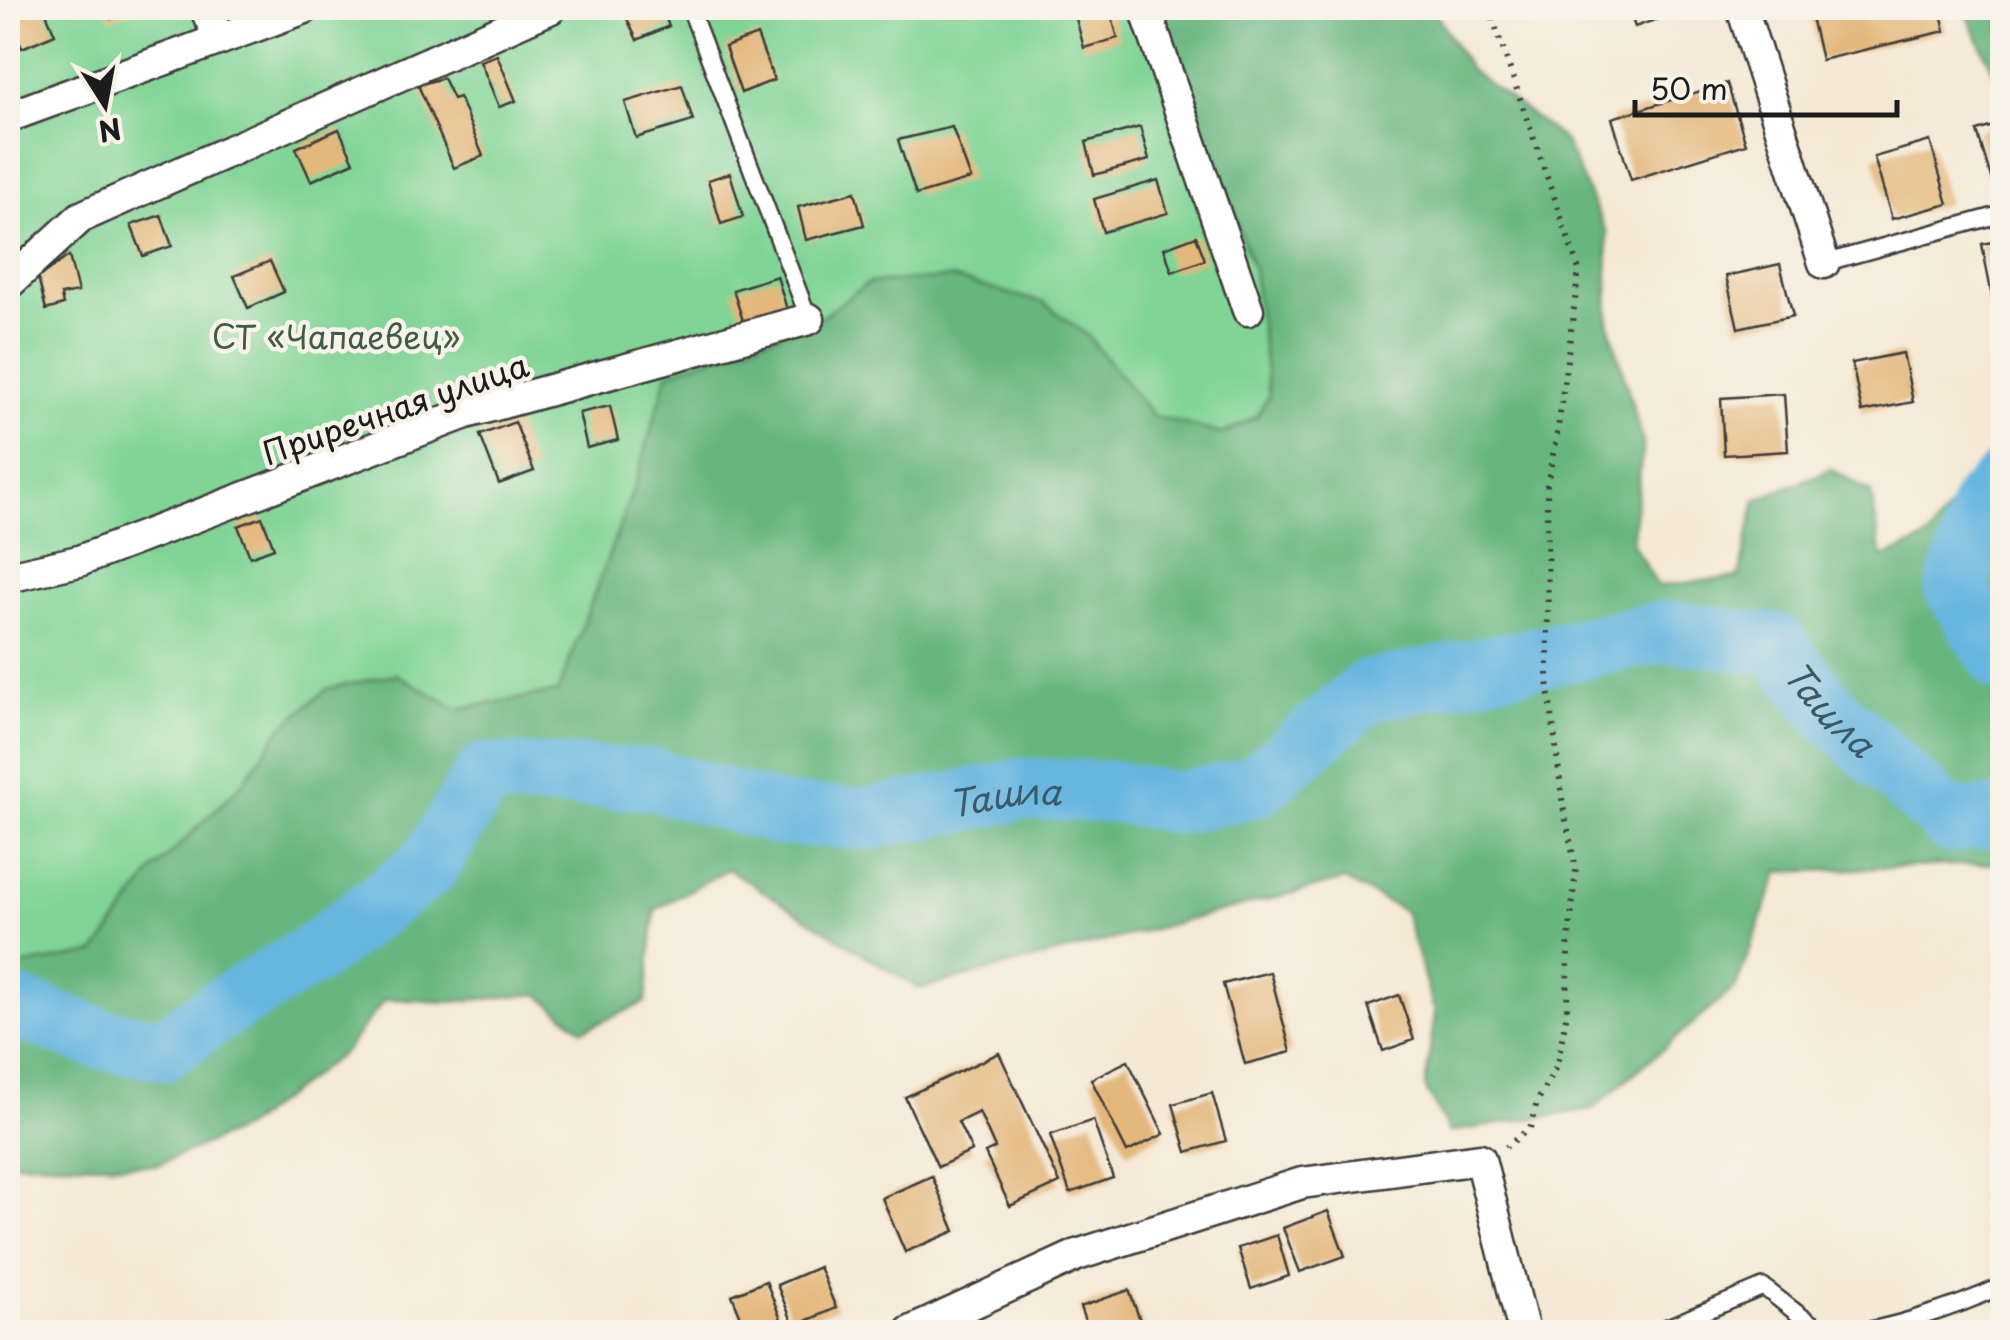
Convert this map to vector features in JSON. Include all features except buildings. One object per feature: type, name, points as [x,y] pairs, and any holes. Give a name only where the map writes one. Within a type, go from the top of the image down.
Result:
[{"type":"street","points":[[205,8],[220,39]]},
{"type":"street","points":[[8,117],[304,8]]},
{"type":"street","points":[[8,284],[81,218],[551,8]]},
{"type":"street","points":[[1145,8],[1248,310]]},
{"type":"street","points":[[1742,8],[1824,262]]},
{"type":"street","name":"Приречная улица","points":[[8,577],[78,561],[466,414],[810,320]]},
{"type":"street","points":[[910,1332],[1078,1255],[1302,1183],[1480,1159],[1524,1332]]},
{"type":"lane","points":[[690,8],[810,320]]},
{"type":"lane","points":[[1824,262],[2002,214]]},
{"type":"lane","points":[[1656,1332],[1763,1287],[1826,1332],[1868,1330],[1968,1302],[2002,1286]]},
{"type":"path","points":[[1480,1159],[1511,1145],[1530,1128],[1536,1102],[1557,1066],[1567,1012],[1568,948],[1576,870],[1548,680],[1547,485],[1580,270],[1489,8]]},
{"type":"green space","name":"СТ «Чапаевец»","points":[[8,8],[1157,8],[1202,145],[1227,194],[1253,269],[1269,396],[1257,416],[1223,434],[1153,416],[1087,335],[816,321],[668,373],[634,488],[558,692],[458,709],[396,674],[282,727],[243,783],[154,870],[95,953],[8,968]]},
{"type":"green space","points":[[1157,8],[1433,8],[1469,69],[1564,140],[1607,233],[1609,323],[1643,442],[1632,544],[1658,586],[1739,577],[1756,500],[1832,469],[1871,493],[1882,558],[1927,539],[1986,457],[2002,445],[2002,863],[1779,872],[1736,987],[1592,1109],[1449,1132],[1425,1087],[1435,1013],[1404,911],[1344,880],[919,989],[728,869],[655,910],[646,1002],[583,1030],[538,994],[451,1002],[385,999],[345,1051],[244,1128],[157,1165],[8,1162],[8,968],[95,953],[154,870],[243,783],[282,727],[327,689],[396,674],[458,709],[558,692],[634,488],[668,373],[816,321],[868,283],[952,278],[1044,303],[1087,335],[1153,416],[1223,434],[1257,416],[1269,396],[1253,269],[1227,194],[1202,145]]},
{"type":"green space","points":[[1964,8],[2002,8],[2002,89]]},
{"type":"waterway","name":"Ташла","points":[[2002,483],[1982,504],[1956,590],[2002,661]]},
{"type":"waterway","name":"Ташла","points":[[8,1005],[102,1039],[163,1049],[315,953],[429,866],[485,774],[652,779],[781,815],[869,819],[1023,789],[1114,792],[1179,803],[1256,786],[1368,691],[1667,631],[1775,644],[1831,713],[1951,822],[2002,816]]}]
